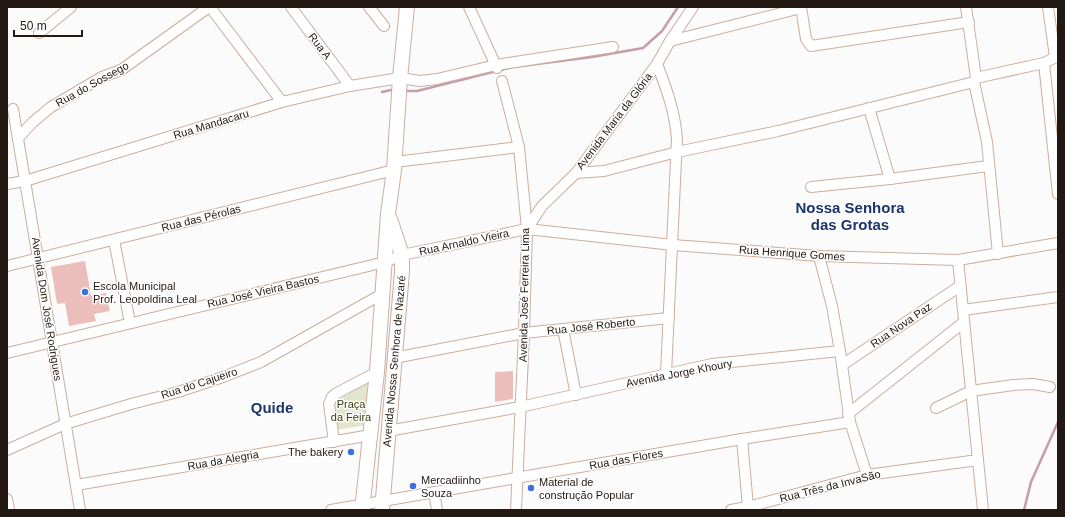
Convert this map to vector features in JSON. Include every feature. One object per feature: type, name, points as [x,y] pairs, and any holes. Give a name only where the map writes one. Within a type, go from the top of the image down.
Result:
[{"type":"street","points":[[39,33],[71,7]]},
{"type":"street","points":[[209,7],[282,102]]},
{"type":"street","name":"Rua do Sossego","points":[[18,138],[33,122],[51,107],[102,77],[121,70],[209,7]]},
{"type":"street","name":"Rua A","points":[[291,7],[350,86]]},
{"type":"street","points":[[369,7],[384,26]]},
{"type":"street","name":"Avenida Nossa Senhora de Nazaré","points":[[363,507],[377,372],[388,214],[394,166],[407,7]]},
{"type":"street","points":[[469,7],[497,66]]},
{"type":"street","name":"Avenida Maria da Glória","points":[[527,229],[542,206],[576,172],[657,64],[670,41],[693,7]]},
{"type":"street","points":[[670,41],[801,7],[806,40],[812,46],[969,22]]},
{"type":"street","points":[[966,7],[975,80],[984,126],[998,254]]},
{"type":"street","points":[[576,172],[604,171],[677,152],[778,131],[1044,63],[1057,57],[1048,7]]},
{"type":"street","name":"Rua Mandacaru","points":[[7,184],[25,181],[282,102],[350,86],[400,78],[420,81],[437,79],[497,66],[613,47]]},
{"type":"street","points":[[1044,63],[1058,194]]},
{"type":"street","points":[[657,64],[670,99],[676,122],[677,152],[666,374]]},
{"type":"street","name":"Avenida José Ferreira Lima","points":[[502,82],[519,146],[527,229],[516,510]]},
{"type":"street","points":[[869,108],[890,179]]},
{"type":"street","name":"Avenida Dom José Rodrigues","points":[[13,109],[53,341],[65,424],[80,510]]},
{"type":"street","name":"Rua das Pérolas","points":[[7,266],[114,240],[394,166],[519,146]]},
{"type":"street","points":[[812,187],[890,179],[988,166]]},
{"type":"street","name":"Avenida Nossa Senhora de Nazaré","points":[[382,505],[402,272],[402,255],[388,214]]},
{"type":"street","name":"Rua Henrique Gomes","points":[[527,229],[673,245],[819,256],[958,260],[1058,243]]},
{"type":"street","name":"Rua Arnaldo Vieira","points":[[402,255],[527,229]]},
{"type":"street","points":[[114,240],[130,322]]},
{"type":"street","name":"Rua José Vieira Bastos","points":[[7,353],[130,322],[385,262],[402,255]]},
{"type":"street","points":[[819,256],[832,306],[849,418],[868,475]]},
{"type":"street","points":[[958,260],[983,510]]},
{"type":"street","name":"Rua Nova Paz","points":[[842,365],[960,286]]},
{"type":"street","name":"Rua do Cajueiro","points":[[7,450],[65,424],[131,404],[178,392],[229,375],[261,362],[382,294]]},
{"type":"street","points":[[963,310],[1058,297]]},
{"type":"street","name":"Rua José Roberto","points":[[394,358],[524,333],[669,318]]},
{"type":"street","name":"Rua das Flores","points":[[331,510],[382,505],[434,492],[742,439],[849,418],[964,322]]},
{"type":"street","points":[[563,329],[576,395]]},
{"type":"street","name":"Avenida Jorge Khoury","points":[[520,407],[712,364],[840,351]]},
{"type":"street","points":[[334,442],[329,401],[337,393],[377,372]]},
{"type":"street","points":[[936,408],[971,391],[1013,385],[1033,384],[1050,387]]},
{"type":"street","points":[[388,432],[520,407]]},
{"type":"street","name":"Rua da Alegria","points":[[76,485],[371,435]]},
{"type":"street","points":[[740,509],[742,439]]},
{"type":"street","name":"Rua Três da InvaSão","points":[[740,509],[868,475],[978,460]]},
{"type":"street","points":[[434,492],[437,510]]},
{"type":"street","points":[[7,499],[9,510]]},
{"type":"green space","name":"Praça da Feira","points":[[370,381],[366,425],[337,430],[335,402]]},
{"type":"building","points":[[85,261],[91,296],[106,293],[110,311],[94,314],[96,321],[69,326],[65,303],[57,304],[51,267]]},
{"type":"building","points":[[513,371],[513,399],[495,402],[495,372]]},
{"type":"waterway","points":[[407,91],[417,91],[513,67],[592,57],[643,48],[662,31],[678,7]]},
{"type":"waterway","points":[[382,92],[391,90]]},
{"type":"waterway","points":[[1024,510],[1031,482],[1058,422]]},
{"type":"place","name":"Escola Municipal Prof. Leopoldina Leal","points":[[85,292]]},
{"type":"place","name":"The bakery","points":[[351,452]]},
{"type":"place","name":"Mercadiinho Souza","points":[[413,486]]},
{"type":"place","name":"Material de construção Popular","points":[[531,488]]},
{"type":"district","name":"Nossa Senhora das Grotas","points":[[850,216]]},
{"type":"district","name":"Quide","points":[[272,407]]}]
